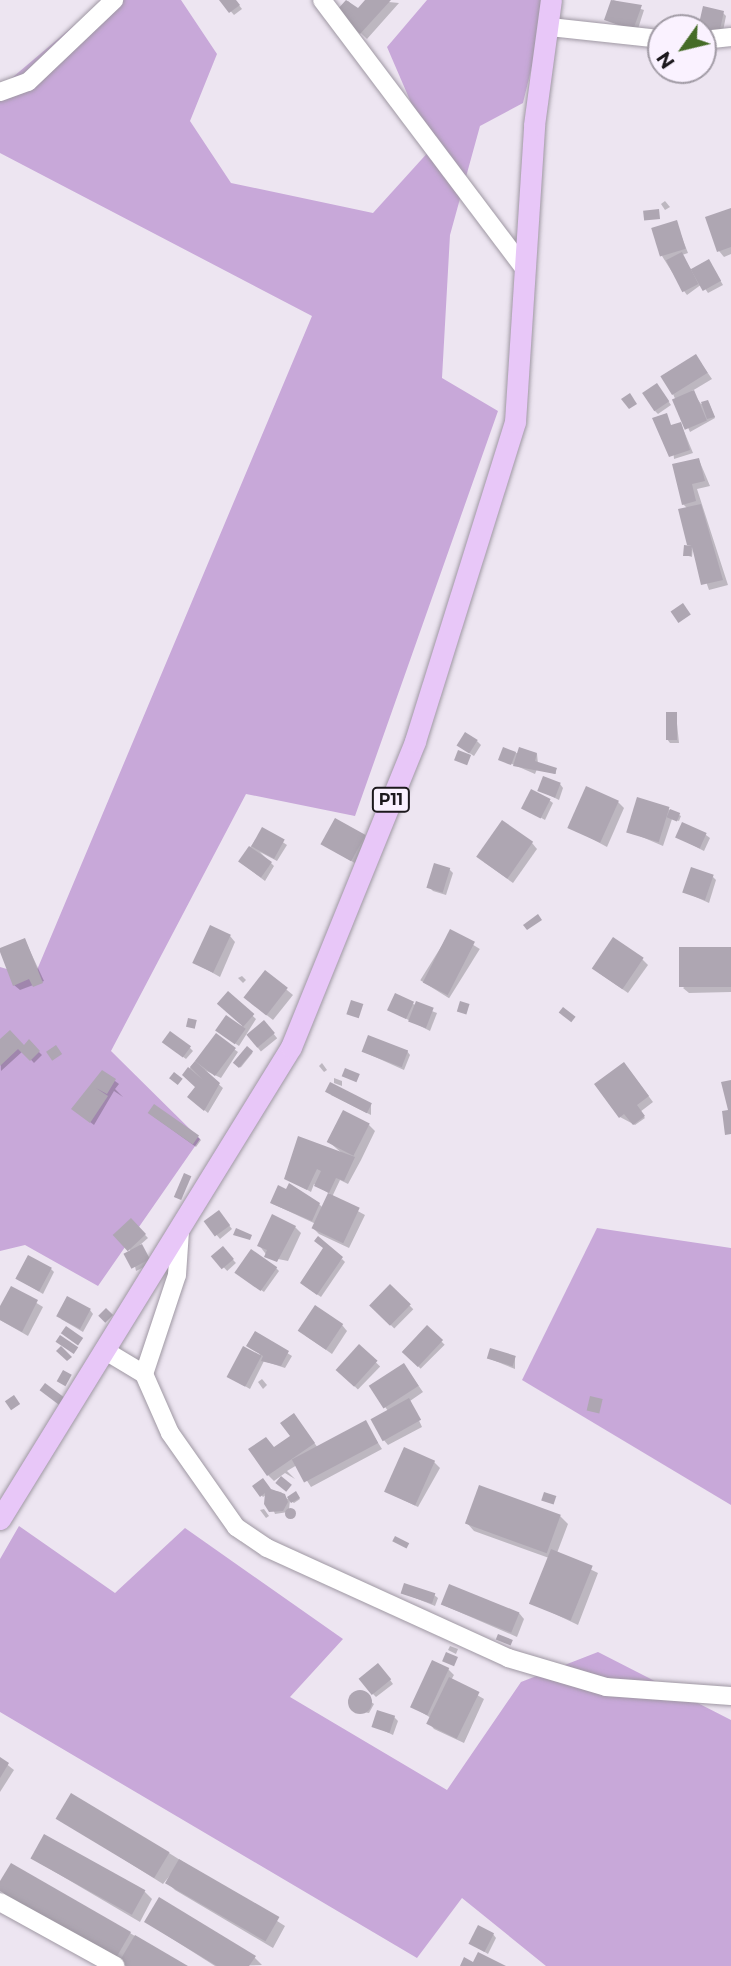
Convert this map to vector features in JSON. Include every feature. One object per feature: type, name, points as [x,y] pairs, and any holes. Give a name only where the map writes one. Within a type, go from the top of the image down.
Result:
[{"type":"main road","name":"P11","points":[[0,1519],[291,1047],[415,741],[515,422],[534,125],[550,27],[551,0]]},
{"type":"street","points":[[0,92],[28,82],[114,0]]},
{"type":"street","points":[[322,0],[525,269]]},
{"type":"street","points":[[550,27],[647,37]]},
{"type":"street","points":[[144,1374],[177,1275],[180,1231]]},
{"type":"street","points":[[104,1350],[144,1374],[170,1433],[211,1495],[236,1527],[267,1548],[508,1658],[606,1687],[731,1696]]},
{"type":"street","points":[[0,1902],[116,1966]]},
{"type":"shaded area","points":[[104,0],[181,0],[217,54],[190,121],[231,183],[373,213],[431,149],[387,47],[427,0],[548,0],[523,103],[480,126],[450,235],[442,378],[498,411],[355,816],[246,794],[111,1051],[200,1139],[98,1286],[25,1245],[0,1251],[0,967],[34,977],[312,316],[0,153],[0,88]]},
{"type":"shaded area","points":[[597,1228],[731,1248],[731,1505],[522,1380]]},
{"type":"shaded area","points":[[19,1526],[115,1593],[185,1528],[343,1639],[290,1697],[447,1790],[521,1682],[598,1652],[731,1720],[731,1966],[546,1966],[462,1898],[417,1958],[0,1712],[0,1559]]},
{"type":"building","points":[[219,0],[236,0],[240,5],[229,13]]},
{"type":"building","points":[[346,0],[358,8],[365,0],[391,0],[360,34],[336,11]]},
{"type":"building","points":[[611,0],[642,5],[633,30],[604,20]]},
{"type":"building","points":[[703,6],[724,11],[718,39],[717,14],[701,14]]},
{"type":"building","points":[[731,208],[731,247],[717,252],[705,217]]},
{"type":"building","points":[[659,209],[660,219],[644,221],[643,211]]},
{"type":"building","points":[[677,220],[686,249],[660,257],[651,228]]},
{"type":"building","points":[[682,252],[698,284],[682,292],[666,260]]},
{"type":"building","points":[[709,259],[721,281],[703,291],[691,269]]},
{"type":"building","points":[[696,354],[708,373],[672,395],[660,376]]},
{"type":"building","points":[[657,383],[669,401],[654,411],[642,393]]},
{"type":"building","points":[[694,390],[707,420],[685,430],[672,399]]},
{"type":"building","points":[[630,393],[637,404],[629,409],[621,399]]},
{"type":"building","points":[[708,400],[715,417],[707,419],[701,402]]},
{"type":"building","points":[[667,413],[671,425],[681,422],[690,450],[669,457],[652,418]]},
{"type":"building","points":[[699,458],[705,481],[692,484],[696,501],[682,505],[672,464]]},
{"type":"building","points":[[701,504],[723,580],[701,585],[692,547],[691,556],[683,556],[684,545],[692,546],[687,545],[678,509]]},
{"type":"building","points":[[683,603],[691,615],[678,623],[671,611]]},
{"type":"building","points":[[666,712],[677,712],[677,740],[666,740]]},
{"type":"building","points":[[465,732],[478,740],[469,754],[457,746]]},
{"type":"building","points":[[503,747],[516,752],[511,765],[498,760]]},
{"type":"building","points":[[519,747],[537,753],[535,761],[557,768],[555,774],[513,766]]},
{"type":"building","points":[[458,750],[471,755],[467,765],[454,760]]},
{"type":"building","points":[[543,776],[561,783],[555,798],[537,791]]},
{"type":"building","points":[[586,786],[619,801],[600,843],[567,828]]},
{"type":"building","points":[[531,789],[551,799],[541,819],[521,809]]},
{"type":"building","points":[[637,797],[670,807],[659,842],[626,832]]},
{"type":"building","points":[[670,809],[680,813],[677,821],[667,817]]},
{"type":"building","points":[[335,818],[366,835],[351,861],[320,844]]},
{"type":"building","points":[[502,820],[533,842],[507,879],[476,857]]},
{"type":"building","points":[[682,822],[707,833],[700,849],[675,838]]},
{"type":"building","points":[[262,827],[285,840],[274,859],[251,846]]},
{"type":"building","points":[[249,846],[272,862],[261,878],[238,862]]},
{"type":"building","points":[[434,863],[450,868],[443,893],[426,888]]},
{"type":"building","points":[[691,867],[714,875],[705,900],[682,893]]},
{"type":"building","points":[[538,914],[542,920],[527,930],[523,925]]},
{"type":"building","points":[[210,925],[231,935],[213,973],[192,963]]},
{"type":"building","points":[[450,929],[475,942],[448,995],[423,982]]},
{"type":"building","points":[[613,937],[644,958],[622,989],[592,969]]},
{"type":"building","points":[[25,938],[43,983],[33,987],[29,979],[13,986],[0,952],[0,948]]},
{"type":"building","points":[[679,947],[731,947],[731,987],[679,987]]},
{"type":"building","points":[[265,970],[288,988],[266,1015],[243,998]]},
{"type":"building","points":[[228,991],[254,1014],[243,1027],[217,1004]]},
{"type":"building","points":[[395,993],[414,1002],[406,1019],[387,1010]]},
{"type":"building","points":[[351,1000],[363,1004],[359,1018],[346,1014]]},
{"type":"building","points":[[416,1001],[434,1008],[426,1028],[408,1022]]},
{"type":"building","points":[[460,1001],[470,1004],[466,1014],[457,1012]]},
{"type":"building","points":[[563,1007],[576,1017],[571,1022],[559,1013]]},
{"type":"building","points":[[226,1015],[246,1029],[235,1044],[215,1031]]},
{"type":"building","points":[[188,1018],[197,1020],[195,1029],[186,1027]]},
{"type":"building","points":[[264,1020],[275,1033],[257,1048],[246,1035]]},
{"type":"building","points":[[10,1030],[24,1045],[29,1039],[40,1051],[30,1061],[18,1049],[0,1066],[0,1039]]},
{"type":"building","points":[[170,1031],[191,1046],[183,1058],[162,1042]]},
{"type":"building","points":[[216,1033],[236,1048],[215,1076],[195,1061]]},
{"type":"building","points":[[368,1035],[408,1050],[402,1067],[362,1052]]},
{"type":"building","points":[[56,1045],[62,1054],[52,1061],[46,1052]]},
{"type":"building","points":[[247,1046],[253,1051],[239,1068],[233,1063]]},
{"type":"building","points":[[195,1061],[220,1083],[204,1111],[187,1097],[195,1087],[182,1075],[188,1067],[203,1080],[190,1067]]},
{"type":"building","points":[[624,1062],[649,1096],[637,1105],[645,1116],[633,1125],[624,1114],[619,1118],[594,1084]]},
{"type":"building","points":[[345,1068],[360,1074],[356,1082],[342,1076]]},
{"type":"building","points":[[102,1070],[116,1079],[107,1094],[96,1088],[108,1096],[90,1123],[71,1109]]},
{"type":"building","points":[[174,1072],[183,1079],[178,1085],[169,1078]]},
{"type":"building","points":[[731,1080],[731,1134],[725,1135],[722,1111],[728,1110],[721,1082]]},
{"type":"building","points":[[330,1082],[372,1103],[367,1113],[325,1092]]},
{"type":"building","points":[[154,1104],[199,1136],[193,1145],[148,1113]]},
{"type":"building","points":[[343,1110],[370,1124],[353,1156],[327,1142]]},
{"type":"building","points":[[298,1136],[355,1157],[344,1181],[336,1178],[329,1193],[314,1186],[321,1171],[317,1169],[307,1190],[284,1179]]},
{"type":"building","points":[[184,1173],[191,1176],[181,1200],[174,1197]]},
{"type":"building","points":[[289,1183],[320,1203],[312,1221],[270,1203],[278,1185],[286,1189]]},
{"type":"building","points":[[328,1193],[360,1208],[343,1243],[312,1228]]},
{"type":"building","points":[[219,1210],[230,1225],[215,1237],[204,1221]]},
{"type":"building","points":[[272,1214],[296,1226],[277,1262],[264,1257],[267,1250],[257,1246]]},
{"type":"building","points":[[131,1218],[146,1234],[128,1251],[113,1235]]},
{"type":"building","points":[[236,1228],[252,1235],[250,1240],[233,1235]]},
{"type":"building","points":[[318,1236],[343,1257],[317,1295],[300,1283],[323,1248],[314,1241]]},
{"type":"building","points":[[142,1244],[150,1259],[131,1269],[123,1254]]},
{"type":"building","points":[[223,1246],[234,1259],[222,1269],[211,1256]]},
{"type":"building","points":[[251,1249],[277,1267],[261,1291],[234,1273]]},
{"type":"building","points":[[28,1255],[52,1268],[39,1292],[15,1279]]},
{"type":"building","points":[[390,1284],[411,1304],[390,1326],[369,1306]]},
{"type":"building","points":[[11,1286],[38,1300],[22,1332],[0,1320],[0,1306]]},
{"type":"building","points":[[67,1296],[91,1309],[80,1329],[56,1316]]},
{"type":"building","points":[[315,1305],[343,1324],[326,1350],[298,1331]]},
{"type":"building","points":[[106,1308],[113,1315],[105,1323],[98,1316]]},
{"type":"building","points":[[427,1325],[443,1340],[418,1367],[402,1352]]},
{"type":"building","points":[[66,1326],[83,1338],[78,1345],[61,1333]]},
{"type":"building","points":[[255,1331],[289,1351],[281,1366],[261,1361],[263,1356],[246,1346]]},
{"type":"building","points":[[60,1335],[78,1347],[74,1354],[56,1342]]},
{"type":"building","points":[[359,1344],[378,1361],[354,1387],[336,1370]]},
{"type":"building","points":[[61,1346],[72,1357],[67,1361],[56,1351]]},
{"type":"building","points":[[243,1346],[262,1356],[245,1387],[227,1377]]},
{"type":"building","points":[[490,1348],[516,1356],[513,1366],[487,1359]]},
{"type":"building","points":[[404,1363],[419,1386],[383,1409],[369,1386]]},
{"type":"building","points":[[63,1370],[72,1375],[65,1386],[57,1381]]},
{"type":"building","points":[[45,1383],[65,1398],[60,1405],[40,1390]]},
{"type":"building","points":[[14,1395],[20,1404],[11,1410],[5,1401]]},
{"type":"building","points":[[590,1396],[603,1399],[599,1414],[587,1411]]},
{"type":"building","points":[[409,1398],[421,1420],[383,1441],[371,1419]]},
{"type":"building","points":[[294,1413],[315,1443],[267,1476],[248,1449],[266,1437],[274,1447],[290,1436],[280,1423]]},
{"type":"building","points":[[366,1420],[378,1443],[304,1482],[292,1459]]},
{"type":"building","points":[[404,1447],[435,1461],[415,1506],[384,1492]]},
{"type":"building","points":[[281,1476],[292,1485],[286,1492],[275,1483]]},
{"type":"building","points":[[263,1478],[271,1489],[285,1494],[288,1502],[283,1511],[269,1512],[264,1504],[265,1493],[260,1497],[252,1486]]},
{"type":"building","points":[[479,1485],[561,1515],[547,1553],[465,1524]]},
{"type":"building","points":[[296,1491],[300,1498],[291,1503],[287,1497]]},
{"type":"building","points":[[544,1492],[556,1496],[554,1505],[541,1501]]},
{"type":"building","points":[[290,1508],[294,1509],[294,1517],[290,1518],[286,1517],[285,1513],[286,1509]]},
{"type":"building","points":[[395,1536],[409,1543],[407,1549],[392,1541]]},
{"type":"building","points":[[551,1549],[593,1566],[571,1621],[529,1604]]},
{"type":"building","points":[[404,1583],[435,1593],[432,1604],[401,1593]]},
{"type":"building","points":[[449,1584],[519,1612],[511,1633],[441,1604]]},
{"type":"building","points":[[498,1634],[513,1640],[511,1646],[496,1640]]},
{"type":"building","points":[[446,1652],[458,1657],[454,1666],[442,1661]]},
{"type":"building","points":[[432,1660],[449,1668],[427,1715],[410,1707]]},
{"type":"building","points":[[378,1663],[391,1679],[372,1695],[359,1679]]},
{"type":"building","points":[[449,1677],[480,1692],[457,1739],[426,1724]]},
{"type":"building","points":[[360,1690],[371,1697],[372,1702],[365,1713],[360,1714],[349,1707],[348,1702],[355,1691]]},
{"type":"building","points":[[377,1710],[395,1716],[390,1733],[371,1727]]},
{"type":"building","points":[[0,1757],[9,1763],[0,1778]]},
{"type":"building","points":[[71,1793],[170,1852],[154,1878],[56,1819]]},
{"type":"building","points":[[44,1834],[145,1890],[132,1915],[30,1858]]},
{"type":"building","points":[[179,1859],[279,1917],[265,1941],[165,1883]]},
{"type":"building","points":[[11,1863],[131,1932],[116,1958],[0,1891],[0,1881]]},
{"type":"building","points":[[159,1897],[256,1956],[249,1966],[217,1966],[144,1922]]},
{"type":"building","points":[[478,1925],[494,1933],[485,1952],[468,1944]]},
{"type":"building","points":[[135,1935],[188,1966],[127,1966],[119,1962]]},
{"type":"building","points":[[478,1952],[506,1966],[460,1966],[464,1957],[473,1962]]}]
